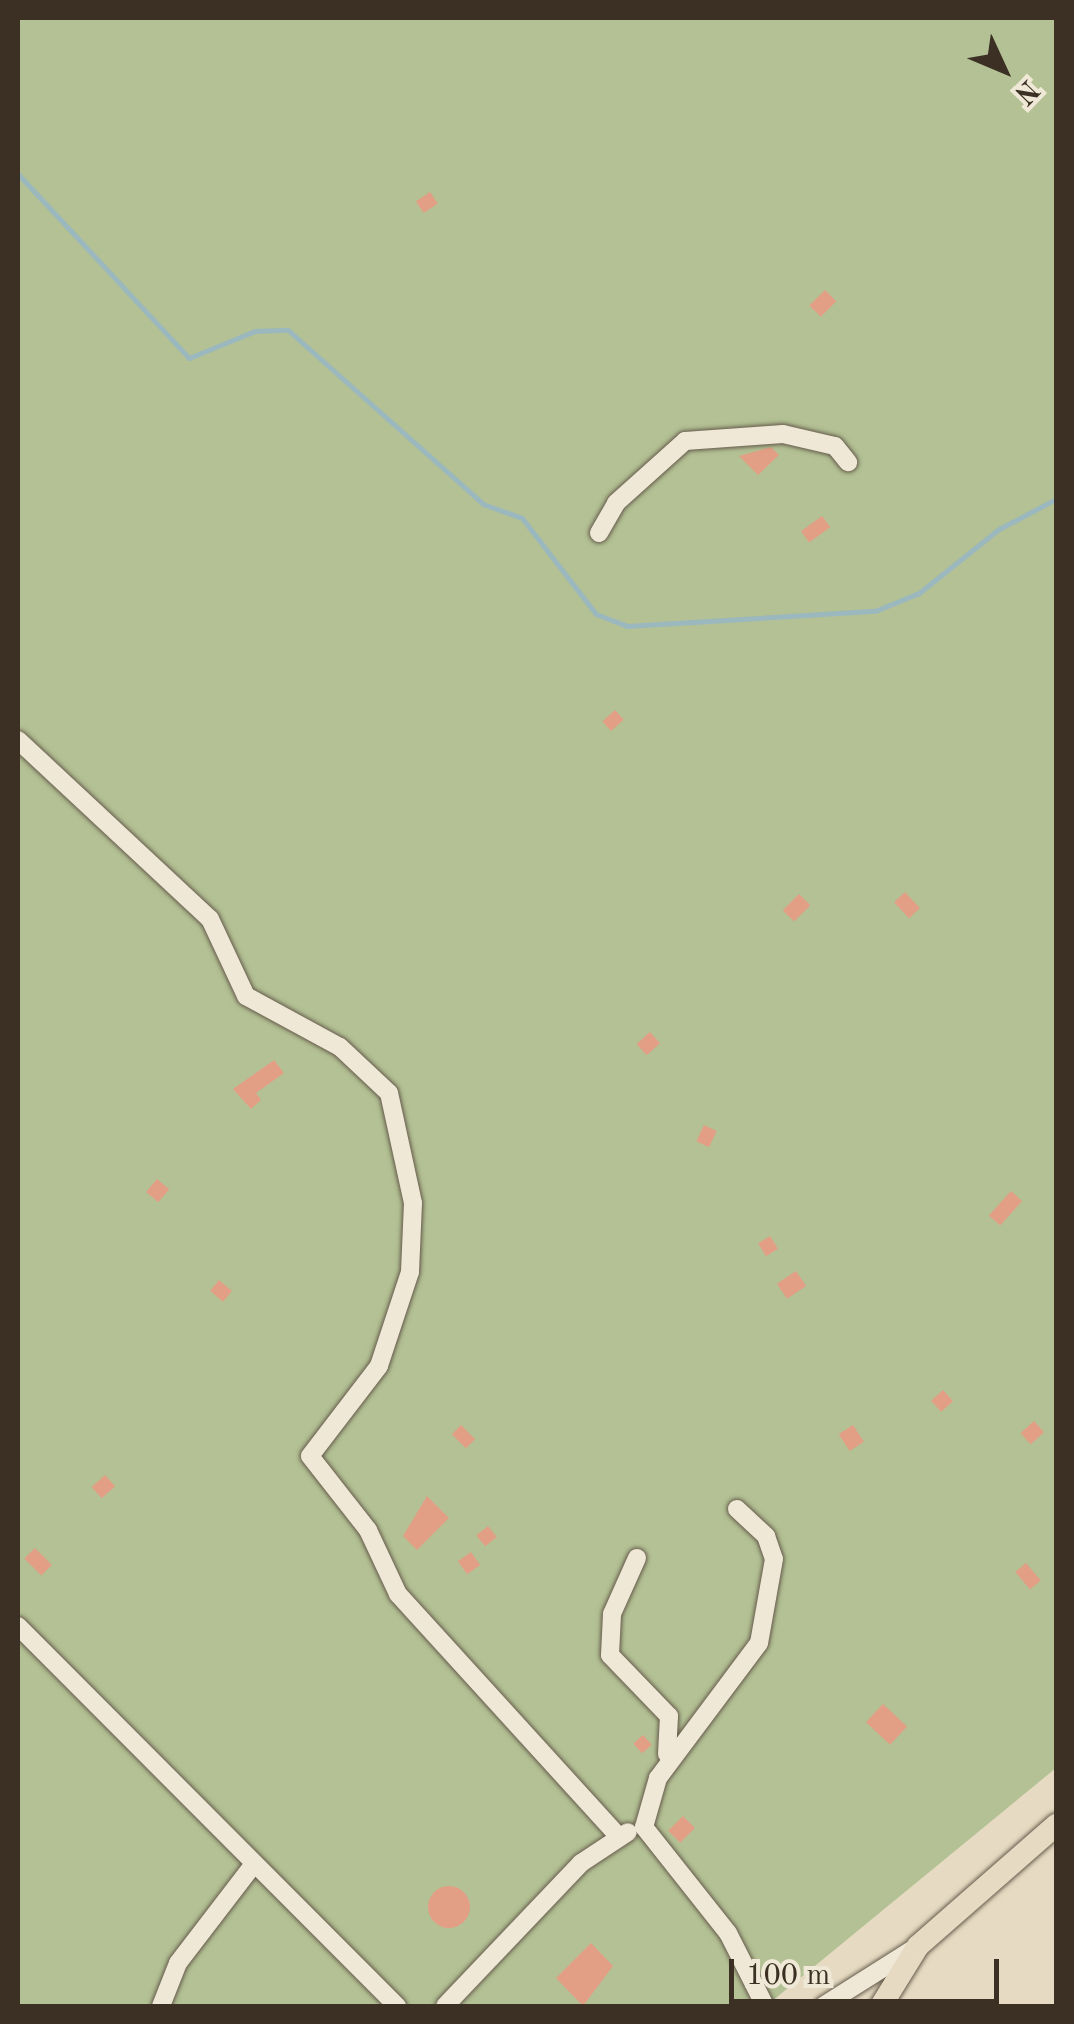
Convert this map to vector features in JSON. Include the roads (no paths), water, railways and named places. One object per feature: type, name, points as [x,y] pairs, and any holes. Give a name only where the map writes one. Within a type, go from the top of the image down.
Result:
[{"type":"main road","points":[[881,2006],[918,1946],[1056,1825]]},
{"type":"street","points":[[598,533],[616,504],[685,442],[782,434],[836,446],[848,462]]},
{"type":"street","points":[[18,740],[210,919],[246,996],[340,1048],[389,1094],[413,1204],[410,1272],[379,1366],[310,1456],[368,1530],[398,1594],[618,1836]]},
{"type":"street","points":[[658,1778],[759,1643],[774,1558],[766,1536],[737,1508]]},
{"type":"street","points":[[637,1558],[608,1642],[669,1716],[673,1735],[644,1827]]},
{"type":"street","points":[[18,1626],[397,2006]]},
{"type":"street","points":[[446,2006],[618,1836],[644,1827]]},
{"type":"street","points":[[644,1827],[728,1932],[761,2005]]},
{"type":"street","points":[[161,2006],[178,1962],[254,1864]]},
{"type":"street","points":[[823,2006],[918,1946]]},
{"type":"waterway","points":[[18,174],[189,358],[255,331],[288,330],[483,504],[522,518],[596,614],[627,626],[875,611],[919,593],[999,529],[1056,499]]}]
